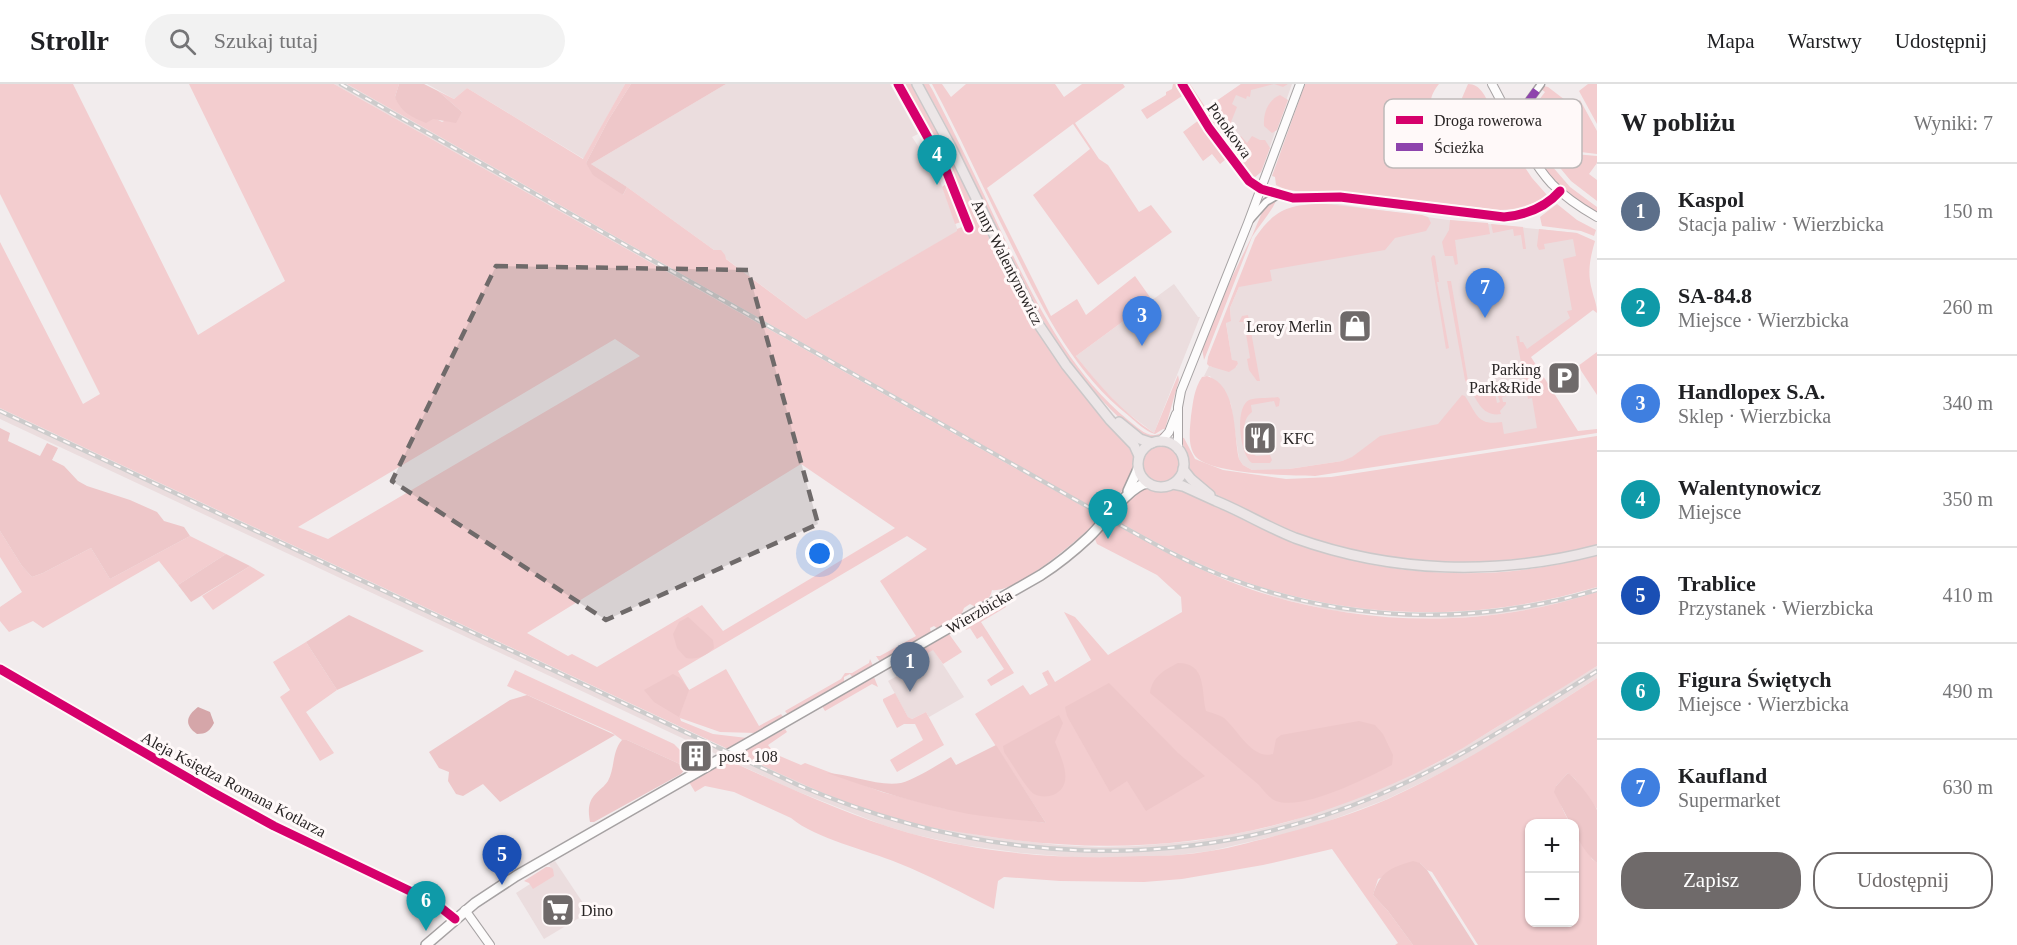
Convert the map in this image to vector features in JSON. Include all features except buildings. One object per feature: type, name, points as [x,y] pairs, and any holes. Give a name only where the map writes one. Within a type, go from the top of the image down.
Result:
[{"type":"main road","name":"Anny Walentynowicz","points":[[917,84],[950,145],[1033,314],[1066,365],[1134,445],[1139,456]]},
{"type":"main road","name":"Anny Walentynowicz","points":[[1094,400],[1143,441],[1156,442]]},
{"type":"main road","points":[[1173,484],[1179,478],[1183,468],[1182,457],[1178,449],[1169,443],[1156,442],[1143,450],[1139,456],[1138,470],[1148,483],[1160,487],[1173,484],[1183,486],[1301,540],[1352,555],[1398,563],[1458,568],[1504,567],[1555,560],[1597,550]]},
{"type":"main road","points":[[1183,468],[1191,479],[1216,501]]},
{"type":"main road","name":"Wierzbicka","points":[[1124,498],[1138,470]]},
{"type":"main road","name":"Wierzbicka","points":[[465,910],[516,876],[1041,575],[1089,537],[1135,488],[1148,483]]},
{"type":"main road","points":[[426,945],[465,910]]},
{"type":"street","points":[[898,84],[946,170],[969,228]]},
{"type":"street","name":"Potokowa","points":[[1182,84],[1197,111],[1249,181],[1261,189]]},
{"type":"street","points":[[1156,442],[1169,432],[1181,391],[1300,84]]},
{"type":"street","points":[[1492,84],[1501,99]]},
{"type":"street","points":[[1530,99],[1541,84]]},
{"type":"street","points":[[1539,168],[1560,191],[1597,217]]},
{"type":"street","points":[[1261,189],[1293,198],[1340,197],[1504,217],[1520,215],[1536,209],[1560,191]]},
{"type":"street","points":[[1248,223],[1266,202],[1278,195]]},
{"type":"street","points":[[1178,407],[1178,449]]},
{"type":"street","name":"Aleja Księdza Romana Kotlarza","points":[[0,669],[213,793],[274,826],[427,899],[455,918]]},
{"type":"street","points":[[465,910],[490,945]]},
{"type":"highlighted area","points":[[496,266],[748,270],[818,524],[606,620],[392,481]]},
{"type":"shaded area","points":[[0,84],[73,84],[198,335],[285,281],[189,84],[334,84],[1102,517],[1033,573],[1003,589],[992,590],[982,604],[976,607],[970,604],[964,608],[961,616],[938,629],[934,626],[930,628],[931,633],[880,662],[876,656],[916,636],[880,581],[927,549],[907,536],[678,671],[689,690],[726,669],[759,726],[781,714],[784,718],[756,733],[720,732],[680,718],[681,721],[713,734],[747,738],[730,750],[0,408],[0,242],[83,404],[100,394],[0,194]],"holes":[[[615,339],[640,356],[328,539],[298,527]],[[801,464],[895,528],[723,631],[702,605],[597,667],[572,654],[568,656],[527,633]]]},
{"type":"shaded area","points":[[334,84],[347,84],[1104,514],[1102,517]]},
{"type":"shaded area","points":[[347,84],[399,84],[395,97],[442,122],[462,112],[438,91],[454,99],[467,88],[583,159],[625,84],[631,84],[586,163],[623,195],[627,187],[714,250],[721,250],[726,259],[806,319],[957,229],[972,226],[947,164],[902,84],[912,84],[934,123],[1016,294],[1037,331],[1075,385],[1130,444],[1128,447],[1133,455],[1134,463],[1132,472],[1128,482],[1104,514]]},
{"type":"shaded area","points":[[399,84],[424,84],[438,91],[462,112],[456,123],[433,119],[426,123],[407,113],[400,107],[395,97]]},
{"type":"shaded area","points":[[427,84],[625,84],[584,159],[467,88],[454,99]]},
{"type":"shaded area","points":[[631,84],[726,84],[591,164],[627,187],[623,195],[593,175],[586,163]]},
{"type":"shaded area","points":[[726,84],[890,84],[918,134],[912,137],[920,149],[926,150],[939,178],[958,231],[806,319],[725,258],[719,251],[714,250],[591,164]]},
{"type":"shaded area","points":[[923,84],[929,84],[933,91],[1025,279],[1053,331],[1069,355],[1106,400],[1128,420],[1144,432],[1153,435],[1163,432],[1161,435],[1151,438],[1140,433],[1139,435],[1100,399],[1068,358],[1040,315],[1016,270]]},
{"type":"shaded area","points":[[932,84],[942,84],[951,97],[966,84],[1055,84],[1064,97],[1082,84],[1123,84],[1125,87],[1075,123],[1099,159],[1108,165],[1139,212],[1151,205],[1172,232],[1098,285],[1033,195],[1090,149],[1073,124],[987,188],[1051,316],[1077,299],[1086,315],[1135,276],[1152,300],[1076,356],[1112,398],[1154,433],[1178,375],[1179,380],[1165,429],[1155,434],[1141,426],[1108,398],[1073,356],[1031,285]]},
{"type":"shaded area","points":[[1173,84],[1177,84],[1182,96],[1147,119],[1141,110],[1166,95],[1166,92],[1172,89]]},
{"type":"shaded area","points":[[1187,84],[1190,84],[1206,108],[1241,84],[1274,84],[1251,90],[1250,97],[1247,96],[1246,99],[1236,95],[1232,104],[1237,107],[1231,122],[1233,124],[1221,138],[1211,127]]},
{"type":"shaded area","points":[[1241,84],[1292,84],[1261,172],[1255,177],[1205,110]]},
{"type":"shaded area","points":[[1305,84],[1439,84],[1431,99],[1384,99],[1384,168],[1525,168],[1547,195],[1524,206],[1499,210],[1336,191],[1291,190],[1276,185],[1275,177],[1272,176]]},
{"type":"shaded area","points":[[1468,84],[1476,86],[1487,99],[1463,99]]},
{"type":"shaded area","points":[[1588,84],[1597,84],[1597,124],[1579,91]]},
{"type":"shaded area","points":[[1544,86],[1548,87],[1564,99],[1540,99],[1545,92],[1541,89]]},
{"type":"shaded area","points":[[1280,95],[1288,100],[1277,130],[1272,133],[1264,126],[1264,116],[1269,104]]},
{"type":"shaded area","points":[[1582,104],[1597,131],[1597,154],[1582,152]]},
{"type":"shaded area","points":[[1199,120],[1226,159],[1220,164],[1212,154],[1203,161],[1183,132]]},
{"type":"shaded area","points":[[1241,136],[1247,143],[1252,136],[1265,140],[1270,148],[1261,172],[1255,177],[1250,176],[1235,159],[1235,151]]},
{"type":"shaded area","points":[[1582,155],[1597,156],[1597,163],[1589,174],[1597,180],[1597,201],[1571,181],[1560,168],[1582,168]]},
{"type":"shaded area","points":[[1554,168],[1570,187],[1597,207],[1597,212],[1558,184],[1545,169]]},
{"type":"shaded area","points":[[946,184],[961,222],[955,224],[942,187]]},
{"type":"shaded area","points":[[1276,201],[1252,237],[1204,360],[1202,348],[1220,302],[1263,210],[1268,204]]},
{"type":"shaded area","points":[[1326,204],[1422,215],[1428,217],[1431,223],[1426,231],[1395,238],[1385,250],[1270,270],[1272,281],[1239,287],[1230,308],[1231,321],[1226,323],[1232,360],[1237,361],[1238,364],[1229,372],[1209,366],[1208,357],[1255,238],[1262,228],[1277,214],[1293,207]]},
{"type":"shaded area","points":[[1337,204],[1448,220],[1577,233],[1584,311],[1524,355],[1574,435],[1497,446],[1442,427],[1342,461],[1282,470],[1252,470],[1243,465],[1239,459],[1231,404],[1210,376],[1204,376],[1209,366],[1236,367],[1238,364],[1232,361],[1226,322],[1231,320],[1230,308],[1239,287],[1296,206]]},
{"type":"shaded area","points":[[1557,204],[1577,220],[1596,230],[1594,236],[1581,231],[1542,226],[1540,217]]},
{"type":"shaded area","points":[[1450,220],[1488,223],[1490,234],[1455,240],[1458,264],[1455,265],[1453,256],[1445,256],[1442,242],[1449,230]]},
{"type":"shaded area","points":[[1491,224],[1523,227],[1526,249],[1523,249],[1521,235],[1514,236],[1513,229],[1493,233]]},
{"type":"shaded area","points":[[1539,229],[1577,233],[1595,241],[1589,272],[1597,313],[1593,310],[1531,357],[1578,431],[1597,429],[1597,433],[1315,476],[1271,474],[1218,467],[1205,463],[1193,453],[1190,432],[1194,396],[1202,377],[1207,376],[1217,381],[1229,399],[1239,459],[1243,465],[1252,470],[1289,469],[1342,461],[1352,457],[1380,436],[1438,424],[1462,395],[1482,420],[1502,422],[1504,434],[1537,428],[1532,398],[1528,399],[1516,336],[1519,336],[1520,342],[1523,342],[1527,349],[1570,318],[1567,311],[1572,310],[1563,259],[1576,256],[1573,239],[1544,244],[1545,249],[1539,250],[1537,246]]},
{"type":"shaded area","points":[[1435,256],[1439,282],[1437,282],[1449,348],[1446,349],[1431,258]]},
{"type":"shaded area","points":[[1447,281],[1451,281],[1469,387],[1465,380]]},
{"type":"shaded area","points":[[1174,284],[1200,317],[1154,433],[1121,408],[1076,356]]},
{"type":"shaded area","points":[[1248,315],[1260,381],[1257,381],[1249,370],[1247,359],[1250,358],[1244,322],[1239,322],[1242,316]]},
{"type":"shaded area","points":[[1597,352],[1597,395],[1578,366]]},
{"type":"shaded area","points":[[1487,386],[1488,394],[1495,393],[1497,403],[1500,402],[1497,393],[1506,392],[1507,396],[1502,397],[1506,404],[1500,411],[1501,414],[1485,411],[1470,389]]},
{"type":"shaded area","points":[[1278,397],[1279,406],[1276,407],[1274,401],[1251,405],[1252,412],[1245,425],[1248,447],[1250,452],[1256,456],[1270,455],[1272,460],[1270,463],[1252,463],[1244,451],[1242,442],[1241,412],[1244,405],[1251,399]]},
{"type":"shaded area","points":[[0,408],[746,758],[857,805],[917,824],[991,837],[1059,845],[1135,846],[1195,841],[1291,821],[1435,764],[1597,666],[1597,678],[1468,759],[1385,800],[1310,828],[1210,851],[1121,858],[1021,853],[962,845],[883,825],[791,789],[0,419]]},
{"type":"shaded area","points":[[0,428],[10,433],[8,441],[40,456],[47,443],[58,448],[52,460],[64,466],[78,481],[157,512],[164,521],[184,527],[190,536],[110,579],[91,548],[32,577],[22,566],[0,531]]},
{"type":"shaded area","points":[[1597,436],[1597,545],[1514,560],[1472,562],[1430,561],[1347,548],[1267,521],[1224,500],[1196,479],[1188,470],[1180,437],[1184,438],[1195,459],[1223,470],[1286,479],[1331,477]]},
{"type":"shaded area","points":[[1161,446],[1174,451],[1179,464],[1174,477],[1161,482],[1148,477],[1143,464],[1148,451]]},
{"type":"shaded area","points":[[1144,487],[1163,491],[1178,487],[1287,540],[1338,557],[1375,565],[1449,573],[1487,573],[1561,564],[1597,555],[1597,587],[1500,608],[1452,612],[1403,612],[1354,608],[1306,599],[1258,586],[1212,569],[1174,552],[1114,519],[1136,491]]},
{"type":"shaded area","points":[[1114,519],[1212,569],[1259,587],[1334,605],[1406,613],[1448,613],[1489,610],[1531,603],[1570,596],[1597,587],[1597,592],[1532,609],[1450,618],[1402,617],[1335,611],[1278,598],[1212,574],[1111,522]]},
{"type":"shaded area","points":[[1111,522],[1177,558],[1229,581],[1290,601],[1333,610],[1377,616],[1466,617],[1554,604],[1597,592],[1597,666],[1454,753],[1380,790],[1323,811],[1267,827],[1210,838],[1152,844],[1093,846],[1033,842],[931,827],[848,803],[738,754],[785,729],[787,732],[768,745],[775,754],[801,765],[805,763],[882,792],[942,808],[1046,823],[975,714],[1023,685],[1030,695],[1048,685],[1042,673],[1048,670],[1055,682],[1091,660],[1064,612],[1075,617],[1108,655],[1182,612],[1181,597],[1157,575],[1097,544],[1095,539]]},
{"type":"shaded area","points":[[0,531],[22,566],[32,577],[91,548],[110,579],[190,536],[226,554],[178,585],[159,561],[43,628],[33,621],[9,632],[0,621],[0,607],[22,592],[0,557]]},
{"type":"shaded area","points":[[226,554],[250,566],[191,602],[178,585]]},
{"type":"shaded area","points":[[250,566],[265,575],[213,610],[202,596]]},
{"type":"shaded area","points":[[1004,603],[1006,607],[981,622],[1014,673],[991,686],[987,680],[1004,669],[982,636],[977,639],[970,628],[966,630],[964,626]]},
{"type":"shaded area","points":[[349,615],[424,651],[337,690],[306,642]]},
{"type":"shaded area","points":[[688,617],[713,640],[714,648],[698,658],[686,658],[677,648],[673,634],[679,622]]},
{"type":"shaded area","points":[[949,634],[962,652],[943,664],[933,650],[912,662],[912,655]]},
{"type":"shaded area","points":[[306,642],[337,690],[306,712],[334,753],[320,761],[280,697],[290,690],[273,662]]},
{"type":"shaded area","points":[[933,649],[964,697],[929,717],[926,712],[912,719],[908,717],[888,681],[912,668],[912,662]]},
{"type":"shaded area","points":[[870,659],[873,666],[853,678],[850,674],[844,677],[844,683],[788,715],[785,711],[841,679],[845,673],[852,673],[869,663]]},
{"type":"shaded area","points":[[1178,663],[1187,664],[1198,673],[1203,687],[1206,711],[1224,718],[1258,753],[1273,754],[1276,739],[1281,735],[1359,721],[1375,725],[1383,734],[1393,755],[1392,765],[1335,792],[1302,801],[1288,803],[1276,801],[1150,693],[1156,678]]},
{"type":"shaded area","points":[[515,670],[674,744],[681,751],[690,770],[688,772],[682,765],[627,740],[622,740],[611,732],[507,686]]},
{"type":"shaded area","points":[[673,674],[680,678],[689,690],[679,717],[654,702],[644,690]]},
{"type":"shaded area","points":[[874,677],[878,687],[872,684],[825,711],[822,706]]},
{"type":"shaded area","points":[[1597,678],[1597,809],[1568,773],[1556,786],[1568,819],[1525,819],[1525,927],[1579,927],[1579,837],[1592,859],[1597,863],[1597,945],[1478,945],[1432,872],[1420,863],[1378,879],[1373,895],[1413,945],[1395,945],[1398,943],[1332,849],[1263,865],[1182,879],[1144,882],[1060,881],[1004,877],[998,881],[994,909],[910,868],[814,832],[791,818],[734,792],[705,786],[695,792],[689,782],[728,760],[840,809],[886,826],[938,840],[996,851],[1056,856],[1169,855],[1228,848],[1308,827],[1356,811],[1415,786],[1520,727]]},
{"type":"shaded area","points":[[1109,683],[1178,753],[1205,776],[1146,811],[1127,781],[1110,792],[1067,716],[1065,707]]},
{"type":"shaded area","points":[[895,693],[908,717],[912,719],[926,712],[944,745],[897,772],[890,760],[923,740],[915,724],[904,724],[897,728],[883,701]]},
{"type":"shaded area","points":[[527,695],[615,735],[500,802],[483,784],[463,796],[456,794],[448,781],[449,772],[439,768],[429,752],[510,700]]},
{"type":"shaded area","points":[[198,707],[210,712],[214,723],[207,732],[197,734],[188,724],[188,720]]},
{"type":"shaded area","points":[[1059,715],[1063,723],[1055,742],[1065,771],[1064,785],[1053,795],[1038,796],[1023,781],[1004,752],[1003,746]]},
{"type":"shaded area","points":[[622,740],[627,740],[682,765],[685,769],[681,774],[594,822],[590,822],[590,803],[593,796],[608,781],[617,749]]},
{"type":"shaded area","points":[[996,745],[1046,823],[978,815],[933,806],[827,773],[874,782],[901,783],[951,757],[956,765]]},
{"type":"shaded area","points":[[1568,773],[1584,790],[1597,810],[1597,863],[1579,840],[1579,819],[1568,819],[1554,792],[1556,786]]},
{"type":"shaded area","points":[[555,861],[589,912],[544,939],[516,893],[552,870],[549,864]]},
{"type":"shaded area","points":[[1413,861],[1420,863],[1427,870],[1475,945],[1413,945],[1373,895],[1379,881],[1387,872]]},
{"type":"shaded area","points":[[546,867],[553,869],[554,876],[533,889],[529,883],[524,881]]},
{"type":"railway","points":[[341,84],[1113,521],[1167,551],[1223,576],[1269,592],[1315,603],[1362,611],[1409,614],[1456,614],[1503,610],[1550,602],[1597,590]]},
{"type":"railway","points":[[0,411],[798,785],[869,812],[941,832],[1014,845],[1086,850],[1159,849],[1232,839],[1304,822],[1376,796],[1433,769],[1489,738],[1597,671]]},
{"type":"marked path","points":[[1530,99],[1541,84]]},
{"type":"cycle path","points":[[898,84],[946,170],[969,228]]},
{"type":"cycle path","points":[[1182,84],[1209,128],[1249,181],[1261,189],[1293,198],[1340,197],[1504,217],[1535,209],[1548,202],[1560,191]]},
{"type":"cycle path","points":[[0,669],[274,826],[435,903],[455,919]]},
{"type":"place","name":"Walentynowicz","points":[[937,185]]},
{"type":"place","name":"Kaufland","points":[[1485,318]]},
{"type":"place","name":"Leroy Merlin","points":[[1355,326]]},
{"type":"place","name":"Handlopex S.A.","points":[[1142,346]]},
{"type":"place","name":"Parking Park&Ride","points":[[1564,378]]},
{"type":"place","name":"KFC","points":[[1260,438]]},
{"type":"place","name":"SA-84.8","points":[[1108,539]]},
{"type":"place","name":"Kaspol","points":[[910,692]]},
{"type":"place","name":"post. 108","points":[[696,756]]},
{"type":"place","name":"Trablice","points":[[502,885]]},
{"type":"place","name":"Dino","points":[[558,910]]},
{"type":"place","name":"Figura Świętych","points":[[426,931]]}]
